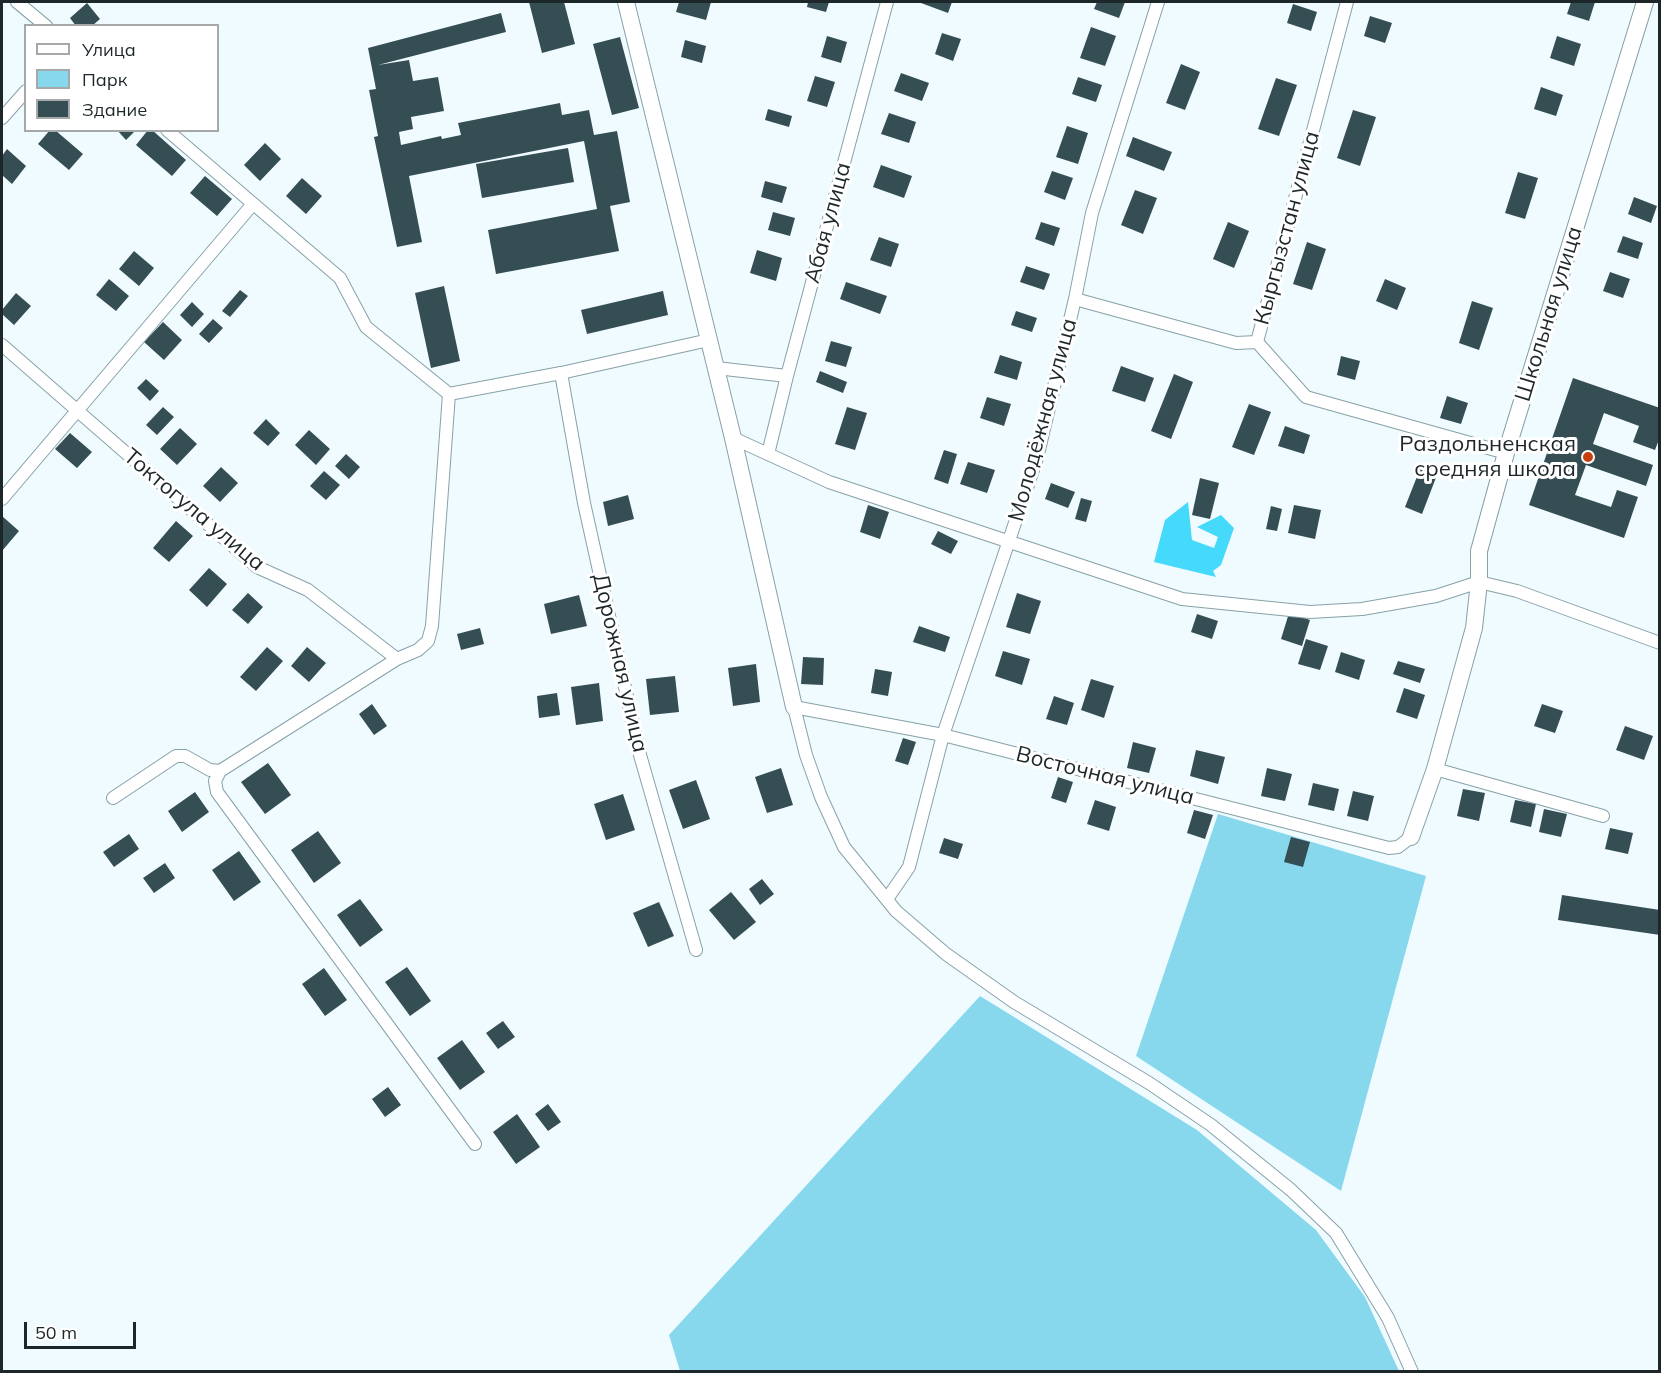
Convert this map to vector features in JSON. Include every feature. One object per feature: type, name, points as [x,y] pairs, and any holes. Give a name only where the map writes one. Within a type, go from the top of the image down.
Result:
[{"type":"street","points":[[17,2],[44,24]]},
{"type":"street","points":[[626,2],[733,438],[806,756],[821,797],[844,847],[896,911],[946,954],[1014,1002],[1149,1083],[1211,1125],[1291,1190],[1336,1233],[1388,1318],[1412,1371]]},
{"type":"street","name":"Абая улица","points":[[768,454],[887,2]]},
{"type":"street","name":"Молодёжная улица","points":[[886,899],[909,867],[943,735],[1037,458],[1075,299],[1092,213],[1158,2]]},
{"type":"street","name":"Кыргызстан улица","points":[[1075,299],[1236,343],[1257,342],[1347,2]]},
{"type":"street","name":"Школьная улица","points":[[1411,837],[1435,769],[1474,628],[1479,582],[1479,550],[1506,453],[1645,2]]},
{"type":"street","points":[[2,118],[24,93]]},
{"type":"street","points":[[169,132],[340,278],[366,327],[448,394],[561,373],[709,340]]},
{"type":"street","points":[[2,499],[76,408],[252,204]]},
{"type":"street","points":[[1257,342],[1306,397],[1506,453]]},
{"type":"street","name":"Токтогула улица","points":[[2,345],[256,567],[308,590],[397,659]]},
{"type":"street","points":[[716,368],[787,376]]},
{"type":"street","name":"Дорожная улица","points":[[561,373],[584,502],[640,755],[696,950]]},
{"type":"street","points":[[448,394],[432,626],[428,641],[418,650],[397,659],[220,771],[215,781],[217,792],[475,1144]]},
{"type":"street","points":[[733,438],[829,482],[1182,599],[1310,612],[1362,609],[1436,596],[1479,582],[1517,591],[1659,643]]},
{"type":"street","name":"Восточная улица","points":[[794,707],[943,735],[1389,848],[1398,847],[1411,837]]},
{"type":"street","points":[[113,798],[176,756],[185,756],[210,770],[220,771]]},
{"type":"street","points":[[1435,769],[1603,816]]},
{"type":"green space","points":[[1218,814],[1426,876],[1341,1191],[1136,1056]]},
{"type":"green space","points":[[980,996],[1197,1130],[1316,1230],[1365,1297],[1399,1371],[680,1371],[669,1335]]},
{"type":"shaded area","points":[[1188,502],[1192,540],[1214,548],[1218,537],[1197,527],[1221,515],[1234,528],[1221,565],[1213,571],[1216,577],[1154,562],[1165,520]]},
{"type":"building","points":[[529,2],[564,2],[575,44],[542,53]]},
{"type":"building","points":[[679,2],[711,2],[706,20],[676,12]]},
{"type":"building","points":[[808,2],[829,2],[826,12],[807,7]]},
{"type":"building","points":[[921,2],[952,2],[948,13]]},
{"type":"building","points":[[1097,2],[1125,2],[1119,18],[1094,9]]},
{"type":"building","points":[[1571,2],[1595,2],[1589,21],[1567,14]]},
{"type":"building","points":[[87,3],[100,19],[94,24],[74,24],[70,18]]},
{"type":"building","points":[[1293,4],[1317,12],[1311,31],[1287,23]]},
{"type":"building","points":[[501,13],[506,32],[378,65],[409,60],[413,81],[438,77],[444,111],[411,117],[413,129],[399,132],[401,145],[441,136],[442,139],[461,135],[458,123],[560,103],[562,115],[589,110],[594,135],[617,131],[630,202],[610,206],[619,251],[496,274],[488,230],[597,209],[584,141],[409,176],[422,242],[397,247],[374,137],[378,136],[369,90],[376,89],[368,48]]},
{"type":"building","points":[[1370,16],[1392,23],[1385,43],[1364,36]]},
{"type":"building","points":[[1091,27],[1116,36],[1105,66],[1080,58]]},
{"type":"building","points":[[942,33],[961,39],[953,61],[935,54]]},
{"type":"building","points":[[827,36],[847,42],[841,63],[821,57]]},
{"type":"building","points":[[1557,36],[1581,44],[1574,66],[1550,58]]},
{"type":"building","points":[[620,37],[639,108],[612,115],[593,44]]},
{"type":"building","points":[[685,40],[706,46],[702,63],[681,57]]},
{"type":"building","points":[[1181,64],[1200,72],[1185,110],[1166,103]]},
{"type":"building","points":[[901,73],[929,83],[922,101],[894,91]]},
{"type":"building","points":[[815,76],[835,82],[827,107],[807,101]]},
{"type":"building","points":[[1078,77],[1102,85],[1096,102],[1072,94]]},
{"type":"building","points":[[1276,78],[1297,85],[1279,136],[1258,129]]},
{"type":"building","points":[[1541,87],[1563,95],[1556,116],[1534,109]]},
{"type":"building","points":[[768,109],[792,116],[789,127],[765,120]]},
{"type":"building","points":[[1353,110],[1376,117],[1360,166],[1337,158]]},
{"type":"building","points":[[889,113],[916,122],[909,143],[881,134]]},
{"type":"building","points":[[1067,126],[1088,133],[1078,164],[1056,157]]},
{"type":"building","points":[[48,132],[57,132],[83,154],[69,170],[38,144]]},
{"type":"building","points":[[119,132],[134,132],[126,140]]},
{"type":"building","points":[[146,132],[154,132],[186,160],[172,176],[136,145]]},
{"type":"building","points":[[1133,137],[1172,152],[1164,171],[1126,156]]},
{"type":"building","points":[[265,143],[281,159],[260,181],[244,165]]},
{"type":"building","points":[[568,148],[574,182],[482,198],[476,164]]},
{"type":"building","points":[[7,149],[26,166],[12,184],[2,175],[2,156]]},
{"type":"building","points":[[881,165],[912,176],[904,198],[873,187]]},
{"type":"building","points":[[1052,171],[1073,178],[1065,200],[1044,192]]},
{"type":"building","points":[[1518,172],[1538,178],[1525,219],[1505,213]]},
{"type":"building","points":[[205,176],[232,199],[217,216],[190,193]]},
{"type":"building","points":[[302,178],[322,196],[306,214],[286,196]]},
{"type":"building","points":[[765,181],[787,187],[782,203],[761,197]]},
{"type":"building","points":[[1135,190],[1157,198],[1143,234],[1121,225]]},
{"type":"building","points":[[1634,197],[1657,206],[1651,223],[1628,214]]},
{"type":"building","points":[[773,212],[795,218],[790,236],[768,230]]},
{"type":"building","points":[[1041,222],[1060,228],[1054,246],[1035,239]]},
{"type":"building","points":[[1228,222],[1249,231],[1234,268],[1213,259]]},
{"type":"building","points":[[1623,236],[1643,243],[1638,259],[1617,252]]},
{"type":"building","points":[[879,237],[899,244],[891,267],[870,260]]},
{"type":"building","points":[[1307,242],[1326,249],[1312,290],[1293,284]]},
{"type":"building","points":[[757,250],[782,258],[776,281],[750,273]]},
{"type":"building","points":[[134,251],[154,268],[139,286],[119,269]]},
{"type":"building","points":[[1026,266],[1050,274],[1044,290],[1020,282]]},
{"type":"building","points":[[1610,272],[1630,279],[1623,298],[1603,291]]},
{"type":"building","points":[[109,279],[129,296],[116,311],[96,295]]},
{"type":"building","points":[[1385,279],[1406,288],[1397,310],[1376,301]]},
{"type":"building","points":[[846,282],[887,296],[880,314],[840,299]]},
{"type":"building","points":[[444,286],[460,361],[431,368],[415,293]]},
{"type":"building","points":[[240,290],[248,296],[230,317],[222,311]]},
{"type":"building","points":[[663,291],[668,315],[587,334],[581,310]]},
{"type":"building","points":[[16,293],[31,306],[14,325],[2,314],[2,310]]},
{"type":"building","points":[[1472,301],[1493,308],[1479,350],[1459,343]]},
{"type":"building","points":[[192,302],[204,314],[192,327],[180,315]]},
{"type":"building","points":[[1016,311],[1037,318],[1032,332],[1011,325]]},
{"type":"building","points":[[213,319],[223,328],[209,343],[199,334]]},
{"type":"building","points":[[163,322],[182,340],[164,360],[144,342]]},
{"type":"building","points":[[831,341],[852,347],[846,367],[825,361]]},
{"type":"building","points":[[1000,355],[1022,362],[1017,380],[994,373]]},
{"type":"building","points":[[1341,356],[1360,361],[1355,380],[1337,375]]},
{"type":"building","points":[[1121,366],[1154,378],[1145,402],[1112,391]]},
{"type":"building","points":[[820,371],[847,382],[843,393],[816,382]]},
{"type":"building","points":[[1174,374],[1193,382],[1171,439],[1151,431]]},
{"type":"building","name":"Раздольненская средняя школа","points":[[1573,378],[1660,408],[1660,437],[1655,450],[1633,442],[1639,426],[1604,413],[1593,444],[1653,465],[1646,486],[1586,465],[1575,495],[1611,507],[1617,490],[1638,497],[1624,538],[1529,505]]},
{"type":"building","points":[[146,379],[159,391],[150,401],[137,388]]},
{"type":"building","points":[[1447,396],[1468,403],[1461,424],[1440,418]]},
{"type":"building","points":[[987,397],[1011,404],[1004,426],[980,418]]},
{"type":"building","points":[[1249,404],[1271,412],[1254,455],[1232,447]]},
{"type":"building","points":[[163,407],[174,417],[157,435],[146,425]]},
{"type":"building","points":[[847,407],[867,413],[855,450],[835,444]]},
{"type":"building","points":[[266,419],[280,433],[268,446],[253,433]]},
{"type":"building","points":[[1285,426],[1310,435],[1304,454],[1278,446]]},
{"type":"building","points":[[180,428],[197,444],[177,465],[160,449]]},
{"type":"building","points":[[309,430],[330,449],[316,465],[295,445]]},
{"type":"building","points":[[70,433],[92,452],[77,468],[55,449]]},
{"type":"building","points":[[944,450],[957,454],[948,484],[934,479]]},
{"type":"building","points":[[346,454],[360,467],[349,479],[335,466]]},
{"type":"building","points":[[968,462],[995,470],[987,493],[960,484]]},
{"type":"building","points":[[221,467],[238,483],[220,502],[203,486]]},
{"type":"building","points":[[1420,469],[1437,475],[1422,514],[1405,507]]},
{"type":"building","points":[[324,471],[340,485],[326,500],[310,486]]},
{"type":"building","points":[[1200,478],[1219,483],[1210,519],[1192,515]]},
{"type":"building","points":[[1051,483],[1075,492],[1068,508],[1045,499]]},
{"type":"building","points":[[628,495],[634,519],[608,526],[603,502]]},
{"type":"building","points":[[1081,498],[1092,501],[1086,522],[1075,519]]},
{"type":"building","points":[[868,505],[889,512],[880,539],[860,532]]},
{"type":"building","points":[[1294,505],[1321,510],[1315,539],[1288,533]]},
{"type":"building","points":[[1271,506],[1282,509],[1277,531],[1266,529]]},
{"type":"building","points":[[2,516],[19,531],[2,551]]},
{"type":"building","points":[[176,521],[193,536],[169,562],[153,548]]},
{"type":"building","points":[[938,531],[958,541],[951,554],[931,544]]},
{"type":"building","points":[[209,568],[227,584],[207,607],[189,590]]},
{"type":"building","points":[[248,593],[263,607],[248,624],[232,610]]},
{"type":"building","points":[[1017,593],[1041,601],[1030,634],[1006,627]]},
{"type":"building","points":[[579,595],[587,626],[551,634],[544,604]]},
{"type":"building","points":[[1289,613],[1310,620],[1302,646],[1281,639]]},
{"type":"building","points":[[1197,614],[1218,621],[1212,639],[1191,632]]},
{"type":"building","points":[[919,626],[950,637],[945,652],[913,642]]},
{"type":"building","points":[[480,628],[484,644],[461,650],[457,634]]},
{"type":"building","points":[[1306,639],[1328,646],[1320,670],[1298,664]]},
{"type":"building","points":[[267,647],[283,661],[256,691],[240,677]]},
{"type":"building","points":[[307,647],[326,663],[309,682],[291,666]]},
{"type":"building","points":[[1003,651],[1030,659],[1022,685],[995,676]]},
{"type":"building","points":[[1341,652],[1365,660],[1359,680],[1335,672]]},
{"type":"building","points":[[803,657],[824,658],[823,685],[801,684]]},
{"type":"building","points":[[1398,661],[1425,669],[1420,683],[1393,674]]},
{"type":"building","points":[[756,664],[760,702],[733,706],[728,668]]},
{"type":"building","points":[[875,669],[892,672],[888,696],[871,693]]},
{"type":"building","points":[[675,676],[679,712],[650,715],[646,679]]},
{"type":"building","points":[[1091,679],[1114,686],[1104,718],[1081,710]]},
{"type":"building","points":[[599,683],[603,721],[576,725],[571,687]]},
{"type":"building","points":[[1404,688],[1425,695],[1417,719],[1396,712]]},
{"type":"building","points":[[557,693],[560,715],[539,718],[537,696]]},
{"type":"building","points":[[1054,696],[1074,703],[1067,725],[1046,719]]},
{"type":"building","points":[[372,704],[387,726],[374,735],[359,714]]},
{"type":"building","points":[[1542,704],[1563,711],[1555,733],[1534,726]]},
{"type":"building","points":[[1625,726],[1653,736],[1644,760],[1616,750]]},
{"type":"building","points":[[903,738],[916,742],[908,765],[895,761]]},
{"type":"building","points":[[1133,742],[1156,748],[1149,773],[1127,768]]},
{"type":"building","points":[[1196,750],[1225,757],[1218,784],[1190,776]]},
{"type":"building","points":[[268,763],[291,795],[265,814],[241,782]]},
{"type":"building","points":[[781,768],[793,805],[767,813],[755,777]]},
{"type":"building","points":[[1267,768],[1292,774],[1285,801],[1261,796]]},
{"type":"building","points":[[1058,777],[1073,782],[1066,803],[1051,798]]},
{"type":"building","points":[[696,780],[710,819],[683,829],[669,790]]},
{"type":"building","points":[[1313,783],[1339,789],[1334,811],[1308,805]]},
{"type":"building","points":[[1463,789],[1485,793],[1479,821],[1457,816]]},
{"type":"building","points":[[1353,791],[1374,796],[1368,821],[1347,816]]},
{"type":"building","points":[[195,792],[209,812],[182,832],[168,811]]},
{"type":"building","points":[[623,794],[635,830],[606,840],[594,804]]},
{"type":"building","points":[[1095,800],[1116,807],[1109,831],[1087,824]]},
{"type":"building","points":[[1515,800],[1536,804],[1531,827],[1510,822]]},
{"type":"building","points":[[1544,809],[1567,814],[1561,837],[1539,832]]},
{"type":"building","points":[[1194,810],[1213,815],[1205,839],[1187,833]]},
{"type":"building","points":[[1610,828],[1633,833],[1628,854],[1605,849]]},
{"type":"building","points":[[318,831],[341,863],[314,883],[291,850]]},
{"type":"building","points":[[129,834],[139,849],[114,867],[103,852]]},
{"type":"building","points":[[1291,837],[1310,842],[1303,867],[1284,862]]},
{"type":"building","points":[[944,838],[963,844],[958,859],[939,853]]},
{"type":"building","points":[[239,851],[261,882],[234,901],[212,870]]},
{"type":"building","points":[[165,863],[175,878],[154,893],[143,878]]},
{"type":"building","points":[[762,879],[774,894],[760,905],[749,889]]},
{"type":"building","points":[[731,892],[756,922],[734,940],[709,910]]},
{"type":"building","points":[[1562,895],[1660,910],[1660,935],[1558,920]]},
{"type":"building","points":[[360,899],[383,930],[360,947],[337,915]]},
{"type":"building","points":[[659,902],[674,936],[648,947],[633,913]]},
{"type":"building","points":[[407,967],[431,1001],[410,1016],[385,982]]},
{"type":"building","points":[[324,968],[347,1000],[325,1016],[302,984]]},
{"type":"building","points":[[503,1021],[515,1037],[498,1049],[486,1033]]},
{"type":"building","points":[[462,1040],[485,1072],[460,1090],[437,1058]]},
{"type":"building","points":[[388,1087],[401,1105],[385,1117],[372,1099]]},
{"type":"building","points":[[548,1104],[561,1122],[548,1131],[535,1114]]},
{"type":"building","points":[[517,1114],[540,1147],[516,1164],[493,1132]]},
{"type":"place","name":"Раздольненская средняя школа","points":[[1588,457]]}]
